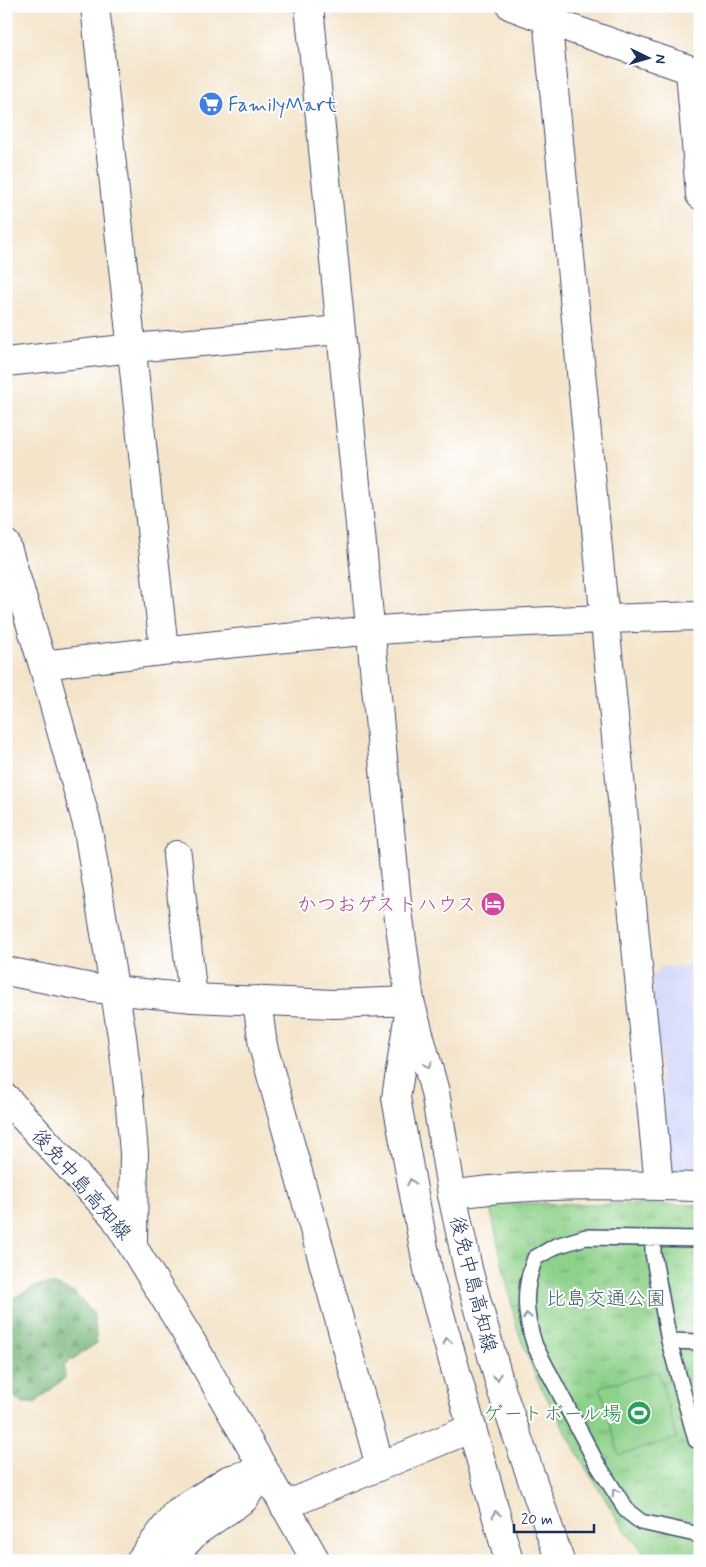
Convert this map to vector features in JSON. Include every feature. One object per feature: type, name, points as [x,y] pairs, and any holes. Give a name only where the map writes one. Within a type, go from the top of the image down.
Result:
[{"type":"street","points":[[95,6],[164,650]]},
{"type":"street","points":[[6,971],[92,988],[193,998],[334,1004],[410,1001],[398,911],[309,6]]},
{"type":"street","points":[[511,6],[546,12],[572,29],[695,71],[700,195]]},
{"type":"street","points":[[546,12],[659,1186]]},
{"type":"street","points":[[6,362],[132,348],[340,330]]},
{"type":"street","points":[[6,544],[43,665],[87,824],[122,1036],[134,1153],[133,1244]]},
{"type":"street","points":[[43,665],[164,650],[370,631],[700,616]]},
{"type":"street","points":[[177,855],[193,998]]},
{"type":"street","points":[[257,1000],[263,1046],[380,1466]]},
{"type":"street","name":"後免中島高知線","points":[[410,1001],[435,1092],[452,1194],[469,1273],[502,1392],[560,1561]]},
{"type":"street","name":"後免中島高知線","points":[[410,1001],[396,1098],[429,1276],[509,1561]]},
{"type":"street","name":"後免中島高知線","points":[[6,1098],[114,1216],[133,1244],[191,1341],[316,1561]]},
{"type":"street","points":[[452,1194],[564,1186],[700,1187]]},
{"type":"street","points":[[284,1506],[472,1428]]},
{"type":"street","points":[[140,1561],[176,1513],[228,1480],[264,1470]]},
{"type":"street","points":[[175,1561],[183,1546],[196,1532],[244,1498],[264,1470]]},
{"type":"lane","points":[[700,1239],[586,1236],[556,1246],[535,1258],[528,1278],[525,1306],[535,1346],[596,1462],[627,1511],[641,1522],[700,1535]]},
{"type":"lane","points":[[652,1238],[669,1341],[696,1440],[700,1440]]},
{"type":"lane","points":[[669,1341],[700,1342]]},
{"type":"shaded area","points":[[700,965],[700,1179],[682,1179],[669,1165],[652,977],[661,967]]},
{"type":"green space","name":"比島交通公園","points":[[489,1203],[700,1205],[700,1561],[651,1561],[623,1528],[584,1465],[537,1380],[517,1329]]},
{"type":"green space","points":[[38,1285],[54,1285],[75,1293],[94,1314],[97,1343],[64,1365],[65,1378],[35,1403],[23,1403],[6,1392],[6,1302]]},
{"type":"green space","name":"ゲートボール場","points":[[658,1371],[677,1438],[619,1455],[600,1387]]},
{"type":"place","name":"FamilyMart","points":[[211,104]]},
{"type":"place","name":"かつおゲストハウス","points":[[493,904]]},
{"type":"place","name":"ゲートボール場","points":[[639,1413]]}]
